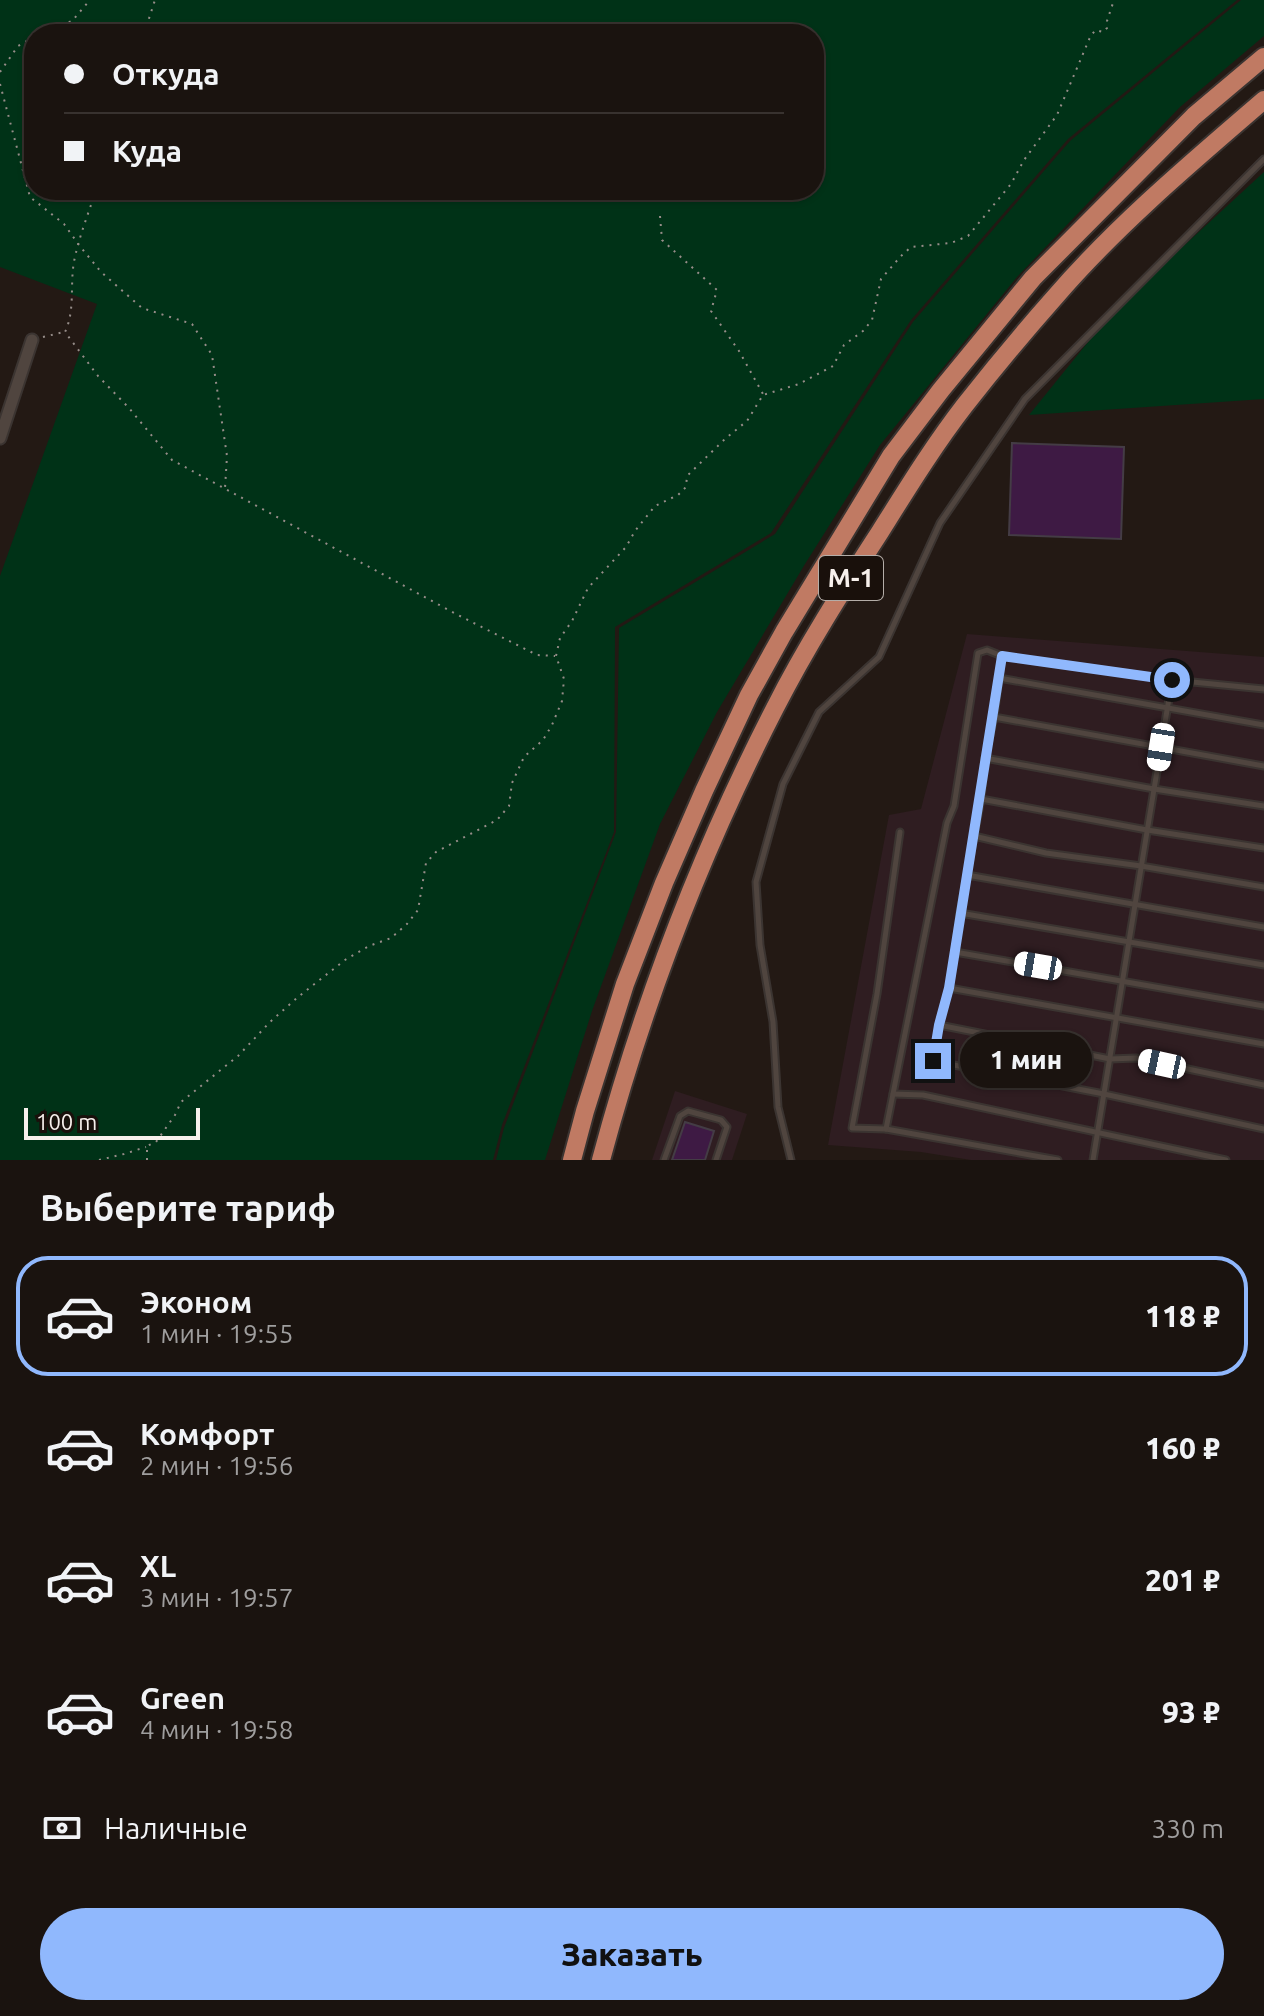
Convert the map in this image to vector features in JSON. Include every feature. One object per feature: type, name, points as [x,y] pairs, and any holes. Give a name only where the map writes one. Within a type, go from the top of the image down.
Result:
[{"type":"highway","name":"М-1","points":[[572,1160],[625,984],[704,791],[749,695],[784,632],[891,456],[1033,278],[1194,116],[1264,57]]},
{"type":"highway","name":"М-1","points":[[601,1160],[651,995],[691,891],[776,706],[855,571],[965,406],[1056,295],[1110,239],[1264,100]]},
{"type":"street","points":[[0,438],[32,340]]},
{"type":"lane","points":[[791,1160],[778,1107],[773,1022],[760,945],[756,882],[783,784],[819,712],[879,657],[940,523],[1025,399],[1264,159]]},
{"type":"lane","points":[[886,1129],[947,823],[954,806],[978,653],[987,650],[1002,656],[1172,680],[1264,689]]},
{"type":"lane","points":[[1002,656],[949,988],[933,1061],[1264,1129]]},
{"type":"lane","points":[[999,678],[1264,725]]},
{"type":"lane","points":[[1093,1160],[1172,680]]},
{"type":"lane","points":[[994,717],[1264,766]]},
{"type":"lane","points":[[985,758],[1264,806]]},
{"type":"lane","points":[[981,799],[1264,848]]},
{"type":"lane","points":[[900,832],[877,994],[852,1128],[886,1129],[1058,1160]]},
{"type":"lane","points":[[974,836],[1046,853],[1264,887]]},
{"type":"lane","points":[[967,875],[1264,927]]},
{"type":"lane","points":[[960,913],[1264,965]]},
{"type":"lane","points":[[955,952],[1264,1006]]},
{"type":"lane","points":[[949,988],[1264,1044]]},
{"type":"lane","points":[[939,1025],[1110,1059],[1136,1058],[1264,1085]]},
{"type":"lane","points":[[893,1094],[923,1095],[1226,1160]]},
{"type":"lane","points":[[664,1160],[680,1116],[688,1111],[721,1120],[727,1127],[716,1160]]},
{"type":"path","points":[[64,24],[72,21],[90,0]]},
{"type":"path","points":[[147,24],[155,0]]},
{"type":"path","points":[[99,1160],[156,1142],[181,1102],[238,1056],[298,997],[345,960],[391,938],[407,924],[418,910],[426,863],[436,852],[497,820],[509,806],[512,783],[524,757],[543,740],[562,701],[564,679],[556,656],[560,638],[588,588],[626,547],[655,506],[678,495],[686,487],[687,476],[747,421],[763,395],[799,384],[833,366],[844,345],[872,320],[881,279],[901,256],[911,247],[951,243],[968,236],[1011,184],[1024,160],[1057,115],[1091,35],[1096,30],[1103,32],[1107,28],[1114,0]]},
{"type":"path","points":[[0,72],[18,46],[24,43]]},
{"type":"path","points":[[0,84],[24,174]]},
{"type":"path","points":[[34,200],[64,224],[101,272],[142,308],[192,324],[212,355],[227,456],[224,489]]},
{"type":"path","points":[[32,340],[65,332],[71,321],[75,258],[93,200]]},
{"type":"path","points":[[660,216],[662,240],[717,290],[711,311],[739,351],[763,395]]},
{"type":"path","points":[[65,332],[98,376],[172,460],[469,621],[537,655],[556,656]]},
{"type":"path","points":[[147,1146],[147,1160]]},
{"type":"shaded area","points":[[967,634],[1264,657],[1264,1160],[971,1160],[921,1152],[828,1145],[889,815],[921,809]]},
{"type":"shaded area","points":[[675,1091],[747,1114],[732,1160],[652,1160]]},
{"type":"green space","points":[[0,0],[1237,0],[1068,139],[911,320],[771,533],[615,627],[614,832],[502,1125],[493,1160],[0,1160],[0,576],[97,304],[0,267]]},
{"type":"green space","points":[[1241,0],[1264,0],[1264,36],[1180,107],[1017,277],[880,445],[717,712],[660,824],[592,1011],[545,1160],[496,1160],[504,1128],[616,832],[619,628],[775,534],[913,322],[1070,141]]},
{"type":"green space","points":[[1264,172],[1264,399],[1029,415],[1114,310]]},
{"type":"building","points":[[1012,443],[1124,447],[1121,539],[1009,535]]},
{"type":"building","points":[[685,1122],[714,1131],[705,1160],[672,1160]]},
{"type":"route","points":[[933,1061],[949,988],[1002,656],[1172,680]]}]
